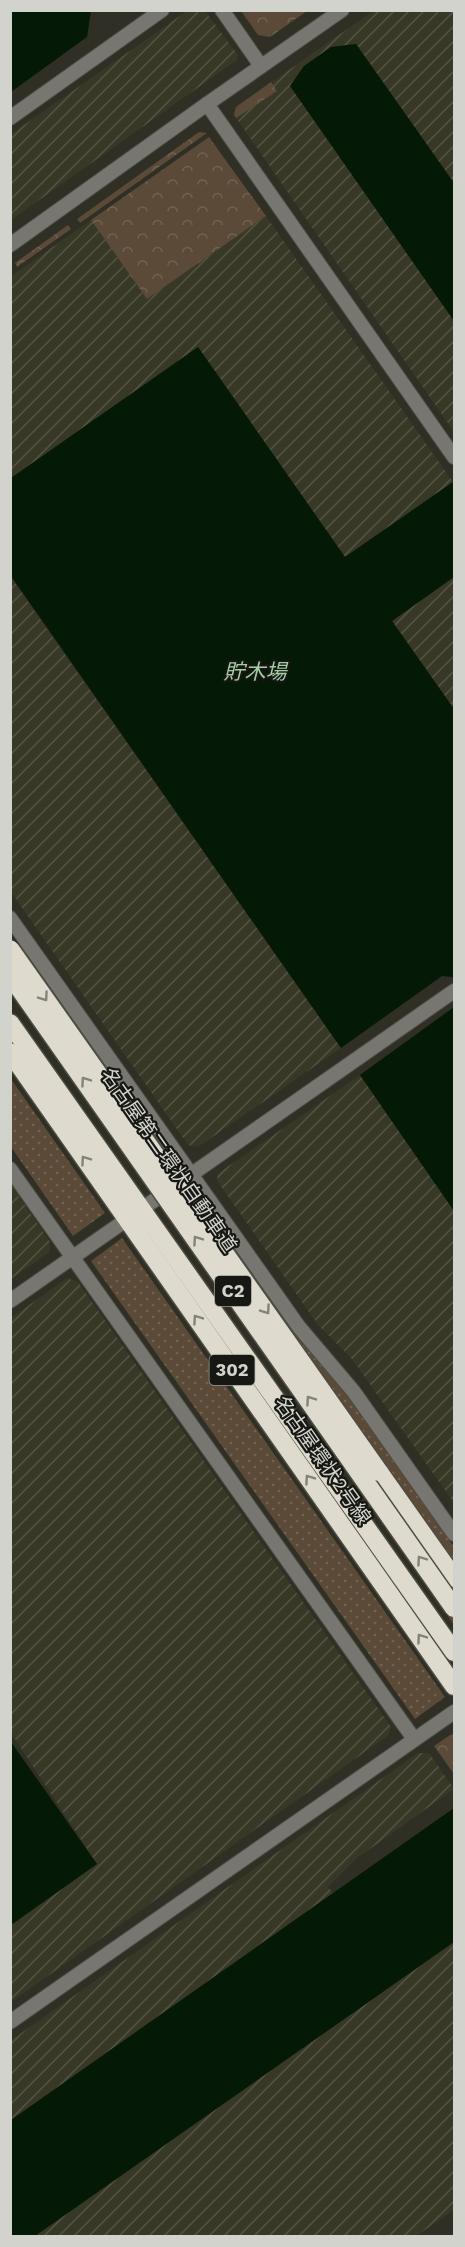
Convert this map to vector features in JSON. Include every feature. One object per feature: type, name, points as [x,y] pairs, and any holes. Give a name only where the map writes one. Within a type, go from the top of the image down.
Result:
[{"type":"highway","name":"名古屋第二環状自動車道","points":[[10,949],[379,1472]]},
{"type":"highway","name":"名古屋第二環状自動車道","points":[[10,975],[454,1608]]},
{"type":"highway","name":"名古屋環状2号線","points":[[10,1023],[134,1214],[454,1686]]},
{"type":"highway","name":"名古屋環状2号線","points":[[10,1052],[134,1214],[454,1652]]},
{"type":"highway","points":[[379,1472],[454,1558]]},
{"type":"highway","points":[[379,1472],[454,1578]]},
{"type":"street","points":[[10,118],[162,10]]},
{"type":"street","points":[[222,10],[261,66]]},
{"type":"street","points":[[10,245],[342,10]]},
{"type":"street","points":[[207,104],[454,457]]},
{"type":"street","points":[[10,918],[299,1327],[354,1392],[454,1534]]},
{"type":"street","points":[[10,1301],[449,994]]},
{"type":"street","points":[[10,1169],[414,1739]]},
{"type":"street","points":[[10,2022],[454,1712]]},
{"type":"shaded area","points":[[453,10],[454,183],[356,44],[331,47],[304,66],[290,86],[454,321],[454,432],[234,115],[236,107],[373,11]]},
{"type":"shaded area","points":[[187,11],[205,11],[238,55],[237,60],[11,220],[11,134]]},
{"type":"shaded area","points":[[266,216],[453,482],[345,557],[198,347],[11,478],[10,277],[91,220],[147,299]]},
{"type":"shaded area","points":[[10,576],[341,1048],[198,1147],[188,1145],[11,892]]},
{"type":"shaded area","points":[[454,577],[454,709],[392,621]]},
{"type":"shaded area","points":[[360,1075],[454,1211],[454,1503],[352,1359],[318,1325],[218,1182],[217,1174]]},
{"type":"shaded area","points":[[11,1185],[50,1242],[50,1252],[11,1279]]},
{"type":"shaded area","points":[[67,1278],[78,1282],[391,1727],[389,1735],[11,2002],[10,1925],[97,1864],[11,1733],[11,1318]]},
{"type":"shaded area","points":[[418,1753],[429,1753],[454,1789],[356,1859],[328,1887],[333,1893],[11,2120],[10,2041]]},
{"type":"shaded area","points":[[454,1942],[454,2210],[416,2236],[35,2236]]},
{"type":"green space","points":[[241,11],[307,11],[270,37],[258,35]]},
{"type":"green space","points":[[271,82],[277,91],[236,118],[234,115],[236,107]]},
{"type":"green space","points":[[199,132],[207,133],[80,223],[77,219]]},
{"type":"green space","points":[[209,137],[266,216],[147,299],[91,220]]},
{"type":"green space","points":[[68,225],[71,229],[17,267],[15,263]]},
{"type":"green space","points":[[11,1079],[105,1213],[73,1236],[11,1147]]},
{"type":"green space","points":[[189,1193],[198,1195],[296,1333],[355,1401],[454,1547],[454,1625],[163,1211]]},
{"type":"green space","points":[[122,1238],[445,1697],[415,1719],[91,1261]]},
{"type":"green space","points":[[454,1734],[454,1774],[434,1746]]},
{"type":"water","points":[[11,10],[91,11],[87,37],[11,92]]},
{"type":"water","points":[[356,44],[454,183],[454,321],[290,86],[304,66],[331,47]]},
{"type":"water","name":"貯木場","points":[[198,347],[345,557],[453,482],[454,484],[454,577],[392,621],[454,709],[454,980],[452,977],[442,976],[341,1048],[11,576],[11,478]]},
{"type":"water","points":[[454,1007],[454,1211],[360,1075]]},
{"type":"water","points":[[11,1742],[97,1864],[10,1925]]},
{"type":"water","points":[[454,1808],[454,1942],[35,2236],[11,2236],[11,2120]]}]
